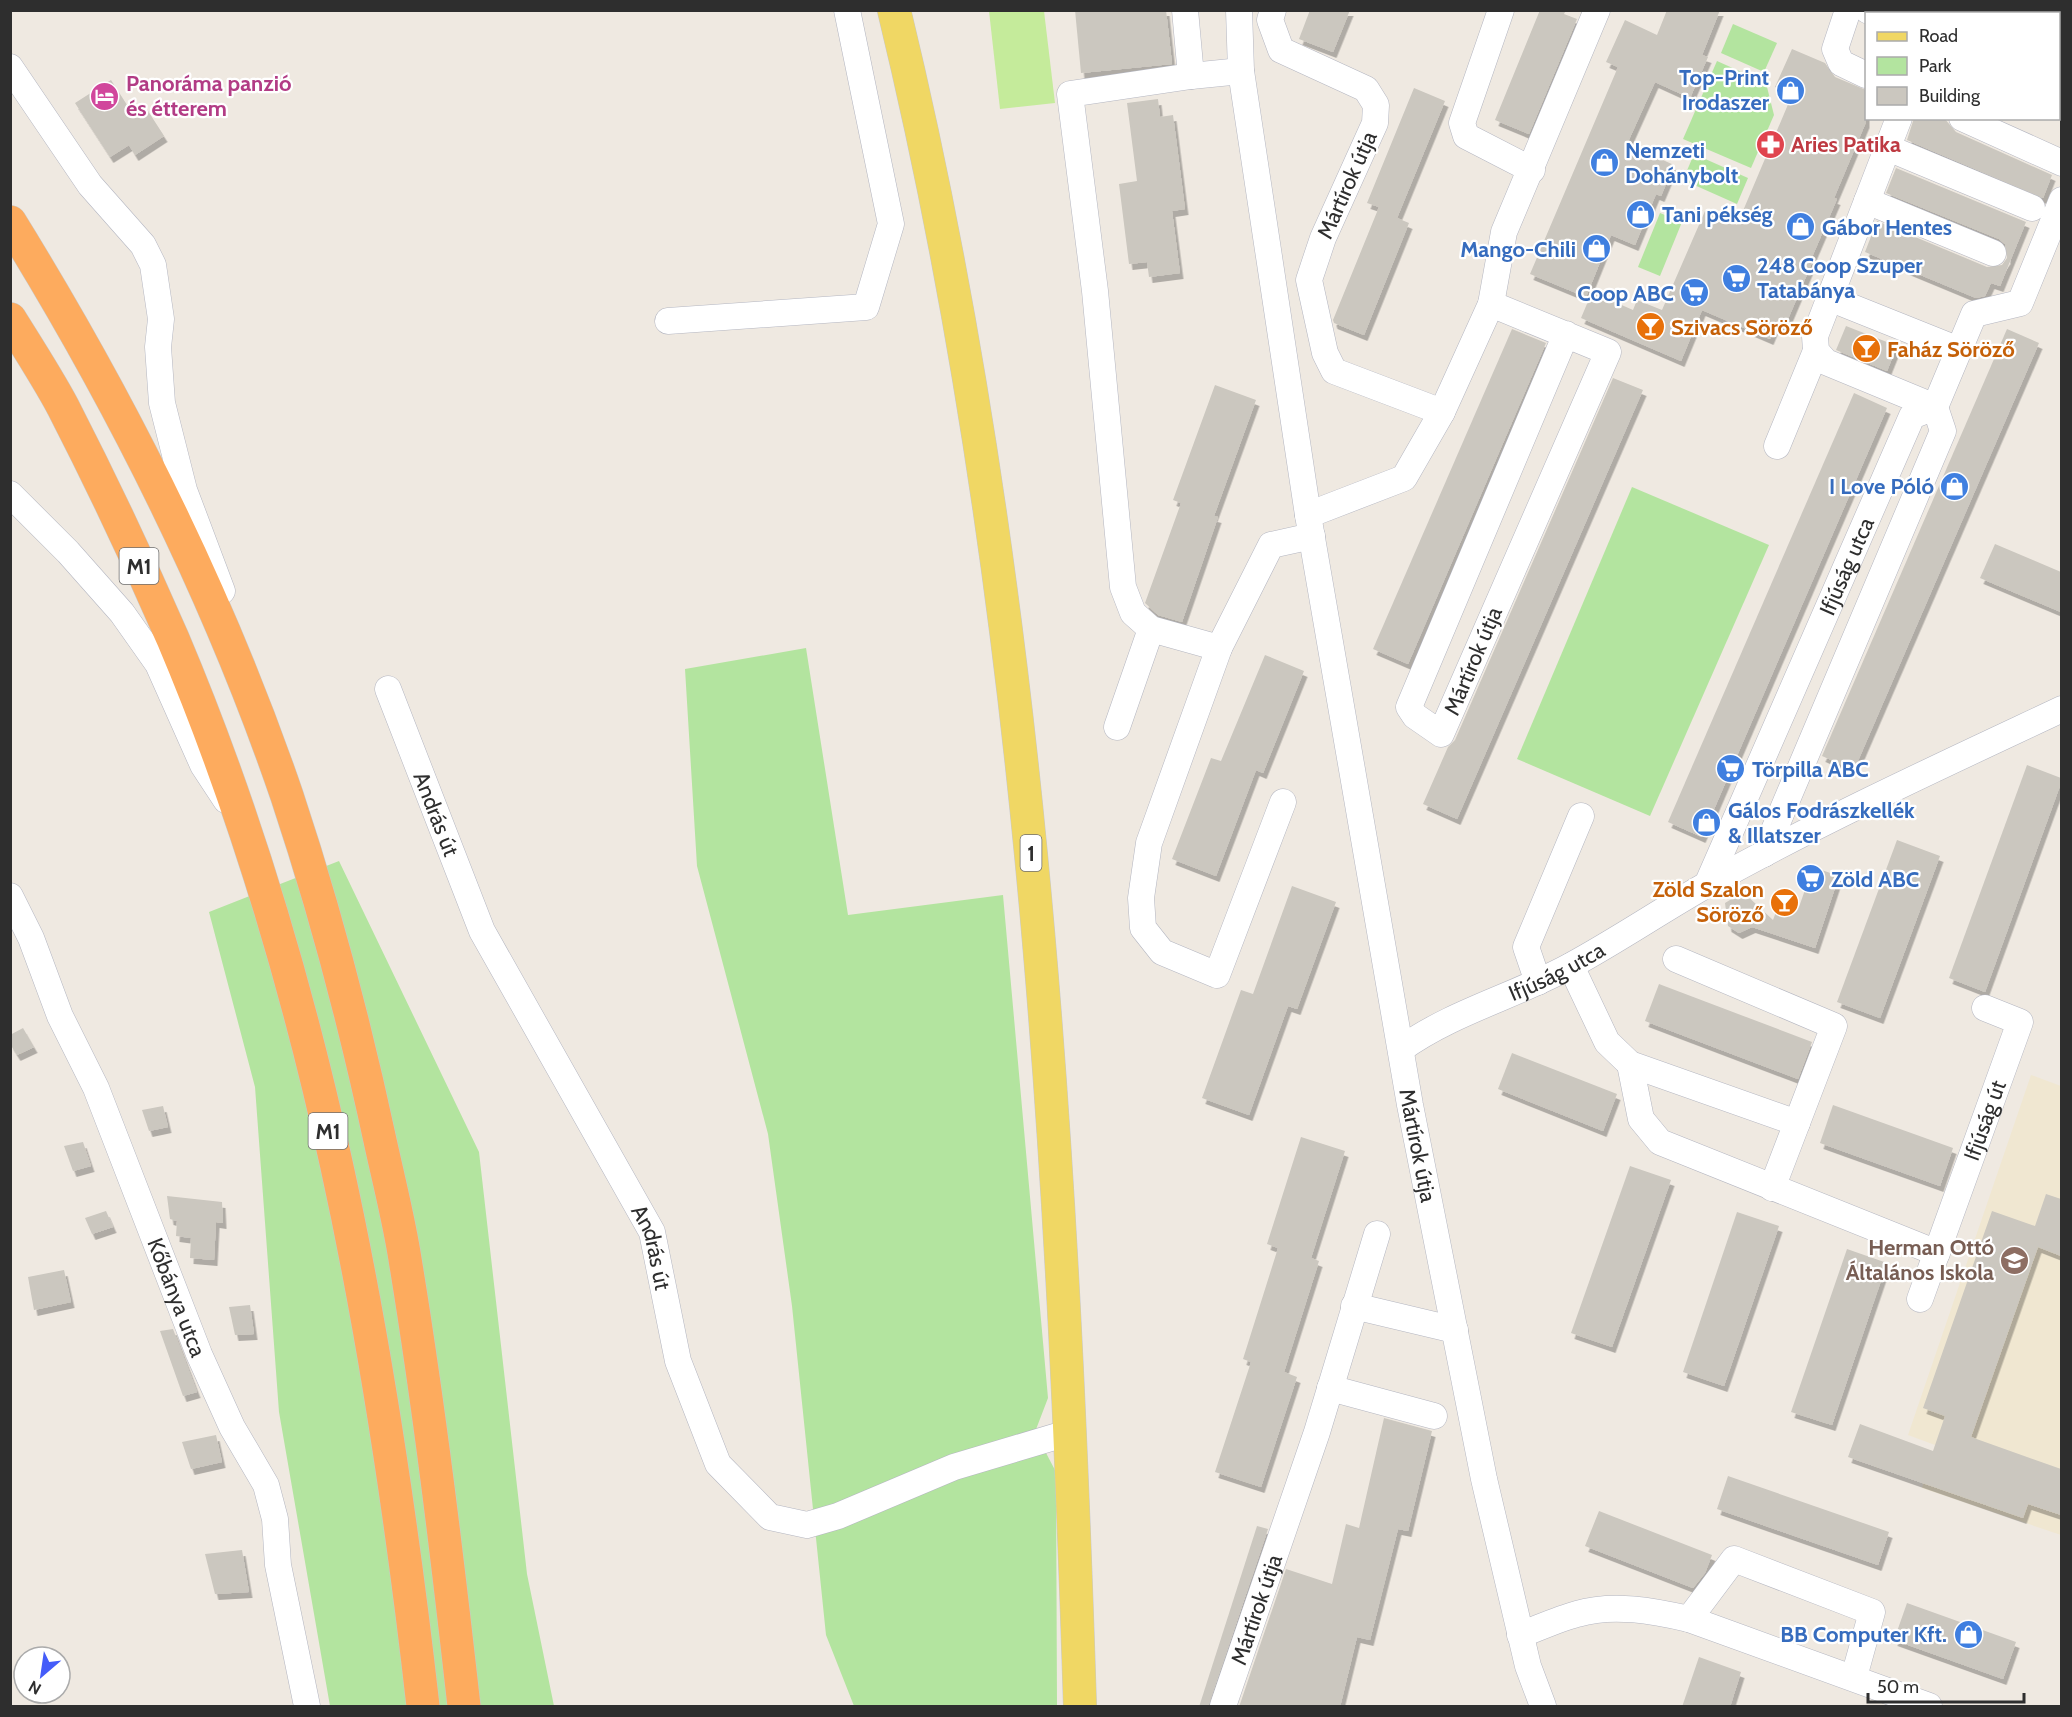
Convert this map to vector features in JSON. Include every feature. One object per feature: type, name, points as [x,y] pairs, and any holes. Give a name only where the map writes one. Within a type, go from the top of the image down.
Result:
[{"type":"highway","name":"M1","points":[[10,222],[89,354],[168,504],[243,678],[287,795],[327,925],[369,1089],[405,1262],[445,1532],[464,1707]]},
{"type":"highway","name":"M1","points":[[10,319],[61,404],[173,639],[242,824],[284,954],[323,1110],[362,1286],[390,1444],[423,1707]]},
{"type":"main road","name":"1","points":[[894,10],[919,112],[958,315],[998,564],[1043,985],[1071,1432],[1080,1707]]},
{"type":"street","points":[[668,321],[866,307],[891,224],[847,10]]},
{"type":"street","points":[[1185,10],[1191,76]]},
{"type":"street","name":"Mártírok útja","points":[[1239,10],[1241,71],[1310,526],[1401,1049],[1484,1479],[1528,1666],[1543,1707]]},
{"type":"street","name":"Mártírok útja","points":[[1273,10],[1270,20],[1281,50],[1366,89],[1376,105],[1375,123],[1323,238],[1309,280],[1325,353],[1334,371],[1442,412]]},
{"type":"street","points":[[1501,10],[1462,123],[1467,136],[1532,170]]},
{"type":"street","points":[[1283,802],[1217,975],[1162,952],[1143,928],[1141,898],[1149,843],[1219,648],[1271,545],[1404,478],[1442,412],[1491,304],[1504,232],[1532,170],[1597,10]]},
{"type":"street","points":[[1848,10],[1835,49],[1841,63],[1865,75]]},
{"type":"street","points":[[10,67],[90,185],[143,245],[153,266],[161,318],[158,347],[162,403],[184,490],[226,602],[243,678]]},
{"type":"street","points":[[1219,648],[1151,629],[1133,613],[1123,587],[1095,291],[1071,94],[1241,71]]},
{"type":"street","points":[[1777,446],[1816,351],[1815,336],[1898,120]]},
{"type":"street","points":[[1966,120],[2061,163]]},
{"type":"street","points":[[1888,148],[2032,208]]},
{"type":"street","points":[[1816,351],[1826,362],[1935,407],[1974,314],[2020,303],[2061,200]]},
{"type":"street","points":[[1867,201],[1993,253]]},
{"type":"street","points":[[1829,298],[1959,350]]},
{"type":"street","name":"Mártírok útja","points":[[1491,304],[1566,334],[1608,352],[1441,734],[1415,716],[1409,707],[1566,334]]},
{"type":"street","name":"Ifjúság utca","points":[[1707,885],[1912,416],[1935,407],[1943,431],[1764,854]]},
{"type":"street","points":[[10,494],[68,552],[122,612],[158,664],[203,765],[242,824]]},
{"type":"street","points":[[1117,727],[1151,629]]},
{"type":"street","name":"András út","points":[[388,689],[482,931],[652,1232],[678,1361],[718,1464],[770,1517],[807,1525],[838,1516],[954,1467],[1071,1432]]},
{"type":"street","name":"Ifjúság utca","points":[[1401,1049],[1449,1021],[1571,966],[1764,854],[1874,798],[2061,709]]},
{"type":"street","points":[[1538,982],[1526,947],[1581,816]]},
{"type":"street","name":"Kőbánya utca","points":[[10,896],[31,938],[60,1016],[96,1088],[199,1354],[232,1427],[266,1485],[275,1519],[278,1565],[307,1707]]},
{"type":"street","points":[[1676,959],[1834,1026],[1772,1188]]},
{"type":"street","points":[[1571,966],[1607,1042],[1630,1064],[1797,1123]]},
{"type":"street","name":"Ifjúság út","points":[[1920,1299],[2020,1023],[1985,1008]]},
{"type":"street","points":[[1630,1064],[1641,1119],[1660,1142],[1937,1253]]},
{"type":"street","name":"Mártírok útja","points":[[1223,1707],[1330,1388],[1377,1234]]},
{"type":"street","points":[[1354,1306],[1455,1330]]},
{"type":"street","points":[[1330,1388],[1434,1416]]},
{"type":"street","points":[[1689,1619],[1734,1559],[1872,1612],[1854,1677]]},
{"type":"street","points":[[1520,1635],[1579,1613],[1615,1609],[1655,1612],[1689,1619],[1854,1677],[1929,1707]]},
{"type":"shaded area","name":"Herman Ottó Általános Iskola","points":[[2031,1075],[2061,1086],[2061,1535],[1922,1488],[1935,1445],[1908,1435]]},
{"type":"green space","points":[[989,11],[1044,11],[1055,103],[1000,109]]},
{"type":"green space","points":[[1733,24],[1777,43],[1764,72],[1721,53]]},
{"type":"green space","points":[[1717,61],[1766,83],[1774,115],[1751,168],[1683,139]]},
{"type":"green space","points":[[1694,154],[1748,178],[1737,204],[1683,180]]},
{"type":"green space","points":[[1660,213],[1682,222],[1660,276],[1638,267]]},
{"type":"green space","points":[[1632,487],[1769,545],[1650,816],[1517,759]]},
{"type":"green space","points":[[806,648],[848,915],[1003,895],[1048,1398],[1035,1432],[1056,1472],[1057,1706],[854,1706],[826,1635],[792,1306],[768,1134],[697,866],[685,669]]},
{"type":"green space","points":[[339,861],[479,1152],[527,1574],[554,1706],[330,1706],[279,1412],[255,1087],[209,912]]},
{"type":"building","points":[[1075,10],[1166,10],[1172,64],[1081,73]]},
{"type":"building","points":[[1310,10],[1350,10],[1333,52],[1299,39]]},
{"type":"building","points":[[1540,10],[1566,10],[1564,14],[1577,19],[1529,134],[1495,120]]},
{"type":"building","points":[[1667,10],[1720,10],[1702,55],[1708,57],[1690,98],[1655,82],[1627,144],[1674,165],[1661,196],[1656,194],[1635,245],[1611,235],[1586,297],[1530,274],[1618,67],[1606,62],[1625,20],[1657,35]]},
{"type":"building","points":[[1792,49],[1825,63],[1835,77],[1865,90],[1866,122],[1834,198],[1837,199],[1812,257],[1814,258],[1785,326],[1780,324],[1778,328],[1775,327],[1770,339],[1702,310],[1681,361],[1581,318],[1592,292],[1633,310],[1637,300],[1662,310],[1705,211],[1737,225],[1792,95],[1775,87]]},
{"type":"building","points":[[111,80],[132,113],[144,105],[164,136],[135,155],[129,145],[110,157],[75,103]]},
{"type":"building","points":[[1414,88],[1445,101],[1397,218],[1409,223],[1364,335],[1334,323],[1333,320],[1379,207],[1367,203]]},
{"type":"building","points":[[1158,99],[1160,117],[1173,115],[1185,209],[1172,211],[1180,273],[1149,277],[1147,262],[1129,264],[1119,184],[1137,181],[1127,103]]},
{"type":"building","points":[[1913,120],[1946,120],[1956,132],[2052,175],[2043,198],[1907,140]]},
{"type":"building","points":[[1896,168],[2026,222],[2000,286],[1991,283],[1985,296],[1976,298],[1865,252],[1877,221],[1987,267],[2002,265],[2007,258],[2005,244],[1999,239],[1886,193]]},
{"type":"building","name":"Faház Söröző","points":[[1846,326],[1897,346],[1887,371],[1836,350]]},
{"type":"building","points":[[1512,329],[1546,343],[1408,664],[1373,649]]},
{"type":"building","points":[[2007,329],[2039,343],[1854,770],[1822,756]]},
{"type":"building","points":[[1613,378],[1643,390],[1457,819],[1423,804],[1448,747],[1455,740]]},
{"type":"building","points":[[1215,385],[1256,400],[1214,516],[1218,517],[1182,622],[1158,615],[1145,603],[1181,503],[1173,500]]},
{"type":"building","points":[[1854,393],[1887,408],[1702,837],[1668,822]]},
{"type":"building","points":[[1995,544],[2061,572],[2061,612],[1980,578]]},
{"type":"building","points":[[1265,655],[1304,671],[1263,773],[1256,770],[1216,876],[1172,859],[1211,758],[1221,761]]},
{"type":"building","points":[[2027,765],[2061,778],[2061,783],[1985,992],[1949,978]]},
{"type":"building","points":[[1897,840],[1940,856],[1880,1018],[1837,1002]]},
{"type":"building","points":[[1813,867],[1839,876],[1815,948],[1752,927],[1739,933],[1728,926],[1725,903],[1743,892],[1773,920],[1780,901],[1799,907]]},
{"type":"building","points":[[1292,886],[1336,902],[1297,1009],[1288,1006],[1249,1115],[1202,1098],[1241,990],[1253,994]]},
{"type":"building","points":[[1659,984],[1812,1042],[1798,1079],[1645,1021]]},
{"type":"building","points":[[23,1028],[34,1047],[17,1055],[10,1044],[10,1035]]},
{"type":"building","points":[[1512,1053],[1617,1094],[1603,1131],[1498,1089]]},
{"type":"building","points":[[1833,1105],[1953,1148],[1940,1186],[1820,1143]]},
{"type":"building","points":[[163,1106],[168,1127],[149,1131],[142,1110]]},
{"type":"building","points":[[1301,1137],[1345,1151],[1311,1258],[1319,1261],[1284,1372],[1297,1377],[1261,1487],[1215,1472],[1251,1362],[1243,1359],[1278,1248],[1267,1244]]},
{"type":"building","points":[[83,1142],[91,1166],[73,1171],[64,1146]]},
{"type":"building","points":[[1630,1166],[1671,1180],[1612,1347],[1571,1333]]},
{"type":"building","points":[[2046,1194],[2061,1199],[2061,1256],[2038,1247],[1971,1437],[2061,1469],[2061,1515],[2028,1504],[2023,1518],[1848,1457],[1860,1424],[1933,1451],[1945,1416],[1923,1408],[1992,1211],[2035,1226]]},
{"type":"building","points":[[167,1196],[222,1202],[223,1223],[216,1222],[214,1260],[190,1258],[191,1238],[176,1236],[177,1221],[170,1219]]},
{"type":"building","points":[[106,1211],[113,1227],[92,1234],[85,1218]]},
{"type":"building","points":[[1737,1212],[1779,1226],[1724,1386],[1683,1372]]},
{"type":"building","points":[[1847,1249],[1887,1263],[1832,1425],[1791,1412]]},
{"type":"building","points":[[64,1270],[71,1302],[34,1310],[28,1277]]},
{"type":"building","points":[[250,1305],[254,1334],[235,1335],[229,1307]]},
{"type":"building","points":[[173,1329],[197,1392],[183,1396],[160,1331]]},
{"type":"building","points":[[1384,1418],[1432,1431],[1408,1531],[1398,1529],[1370,1640],[1357,1637],[1340,1707],[1239,1707],[1286,1569],[1332,1584],[1346,1524],[1359,1528]]},
{"type":"building","points":[[216,1435],[222,1462],[191,1469],[182,1442]]},
{"type":"building","points":[[1728,1476],[1889,1532],[1878,1565],[1717,1509]]},
{"type":"building","points":[[1599,1511],[1712,1555],[1705,1573],[1693,1588],[1585,1546]]},
{"type":"building","points":[[1257,1526],[1268,1529],[1208,1707],[1199,1707]]},
{"type":"building","points":[[242,1550],[249,1592],[215,1594],[205,1554]]},
{"type":"building","points":[[1907,1603],[2016,1642],[2003,1679],[1894,1640]]},
{"type":"building","points":[[1699,1657],[1741,1672],[1730,1707],[1682,1707]]},
{"type":"place","name":"Top-Print Irodaszer","points":[[1790,90]]},
{"type":"place","name":"Panoráma panzió és étterem","points":[[105,96]]},
{"type":"place","name":"Aries Patika","points":[[1770,144]]},
{"type":"place","name":"Nemzeti Dohánybolt","points":[[1604,163]]},
{"type":"place","name":"Tani pékség","points":[[1641,214]]},
{"type":"place","name":"Gábor Hentes","points":[[1801,227]]},
{"type":"place","name":"Mango-Chili","points":[[1597,249]]},
{"type":"place","name":"248 Coop Szuper Tatabánya","points":[[1736,278]]},
{"type":"place","name":"Coop ABC","points":[[1695,293]]},
{"type":"place","name":"Szivacs Söröző","points":[[1650,327]]},
{"type":"place","name":"Faház Söröző","points":[[1866,349]]},
{"type":"place","name":"I Love Póló","points":[[1955,486]]},
{"type":"place","name":"Törpilla ABC","points":[[1731,769]]},
{"type":"place","name":"Gálos Fodrászkellék & Illatszer","points":[[1707,823]]},
{"type":"place","name":"Zöld ABC","points":[[1810,879]]},
{"type":"place","name":"Zöld Szalon Söröző","points":[[1785,902]]},
{"type":"place","name":"Herman Ottó Általános Iskola","points":[[2015,1260]]},
{"type":"place","name":"BB Computer Kft.","points":[[1968,1634]]}]
